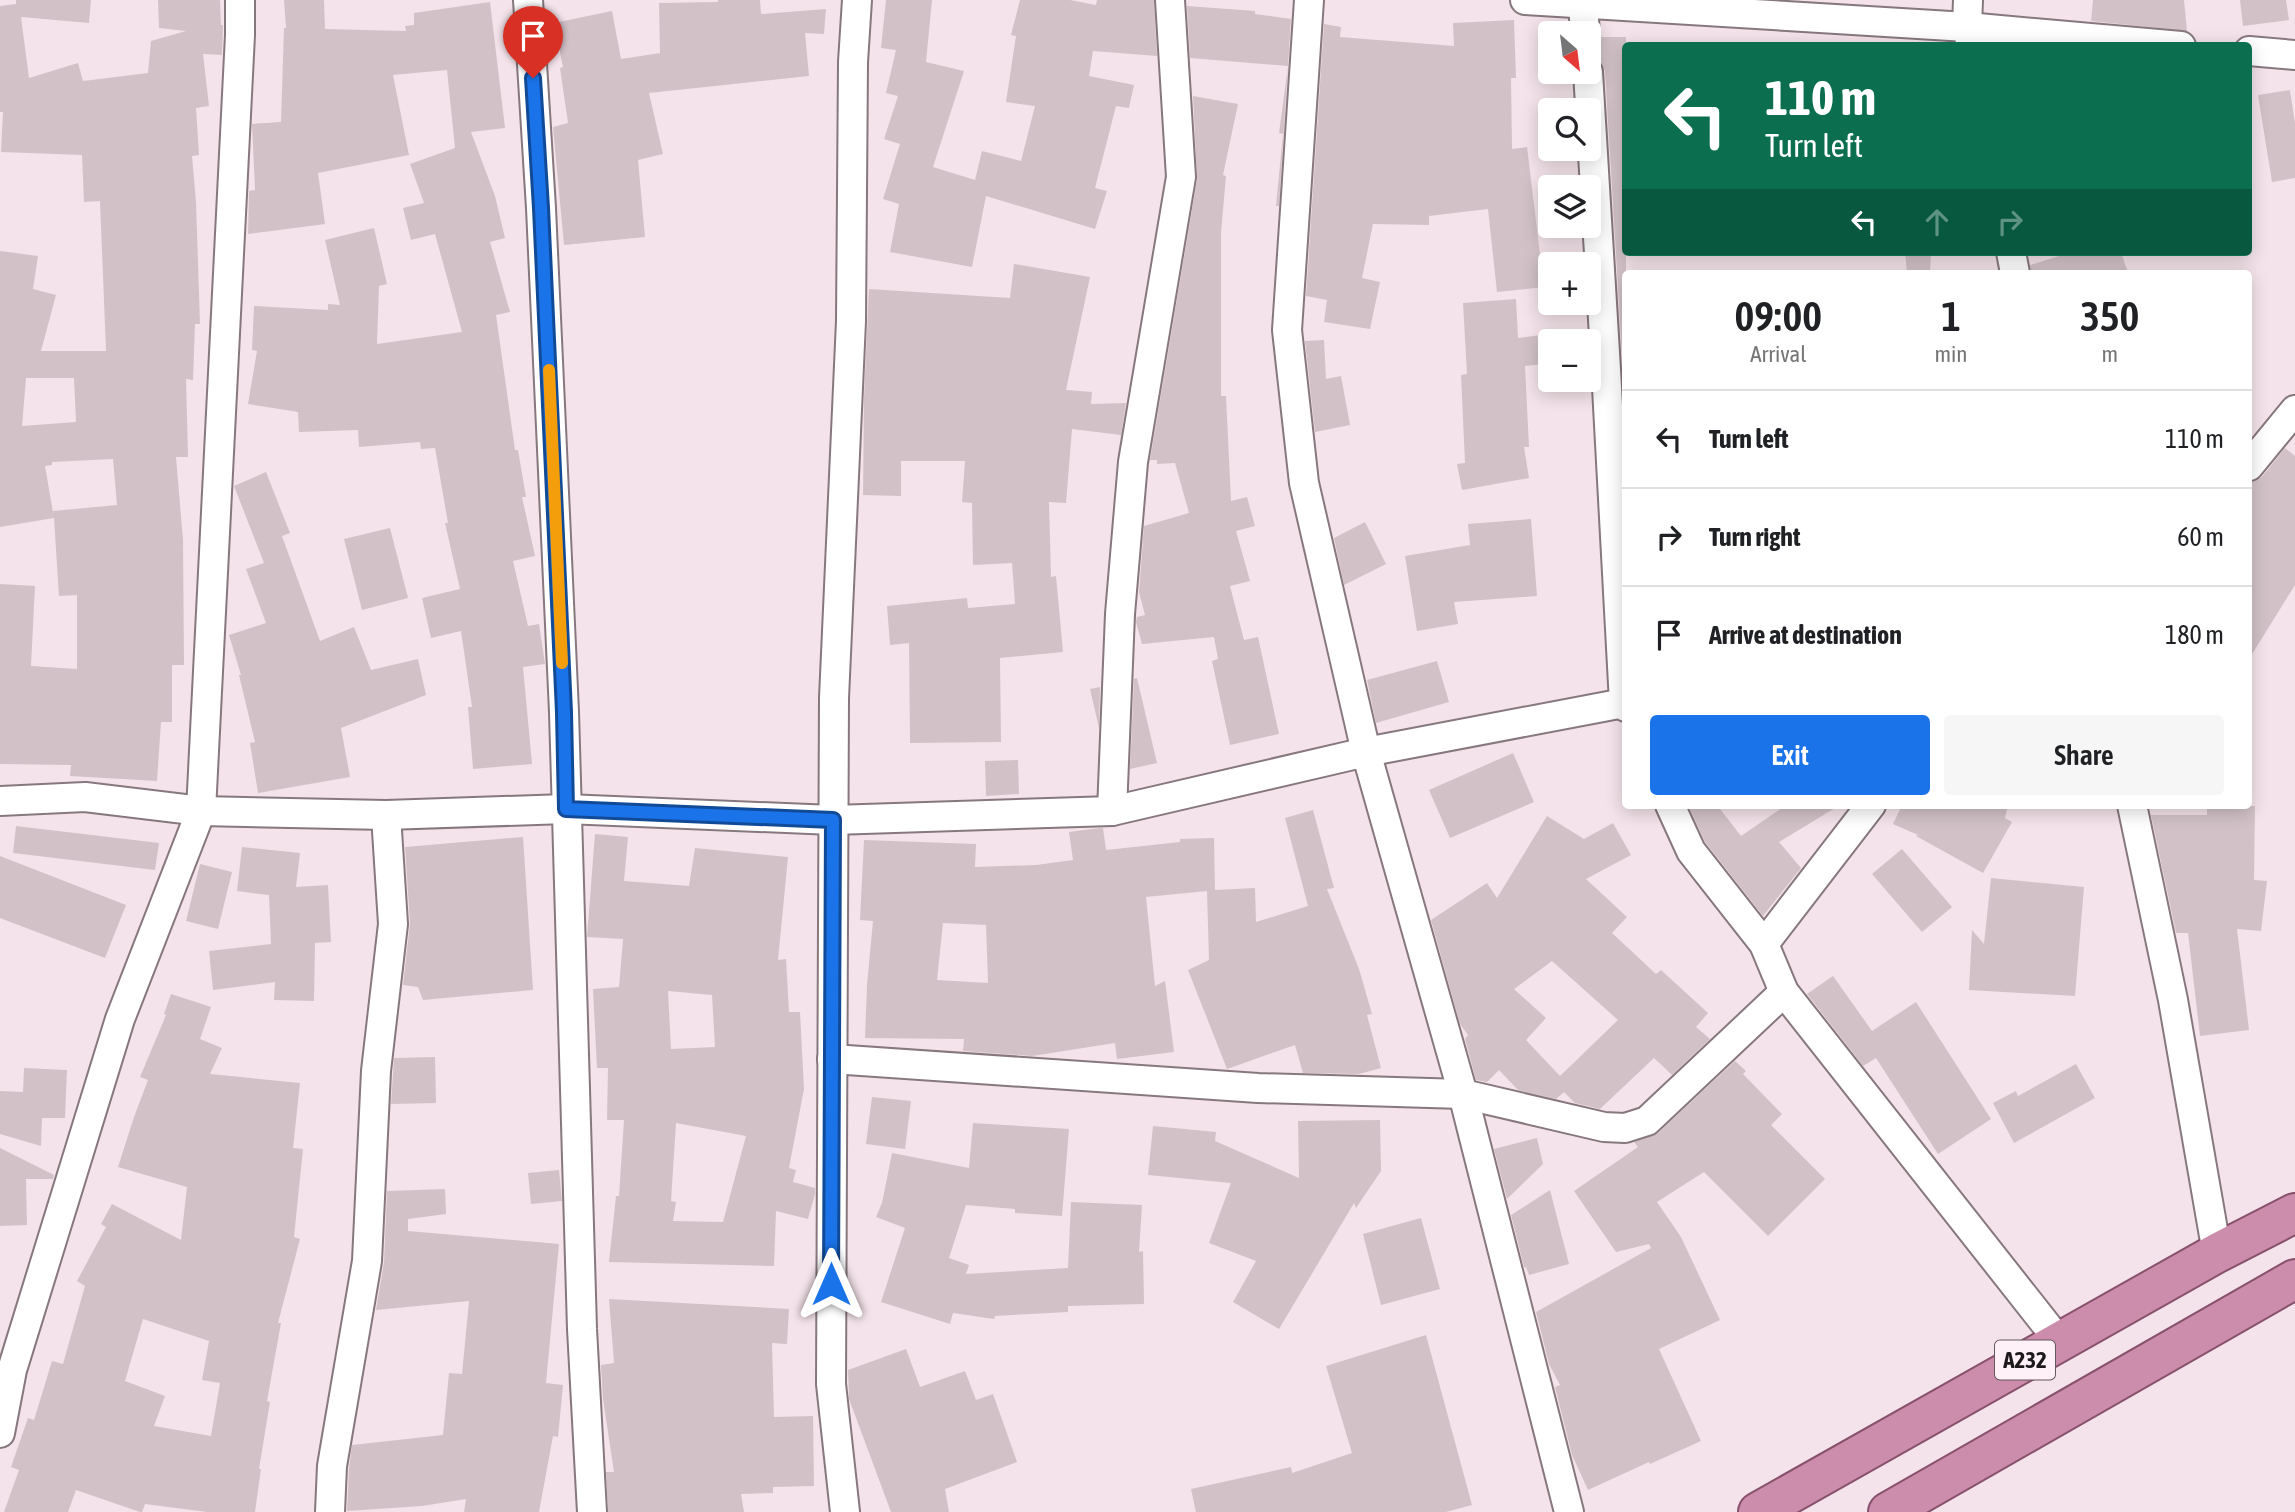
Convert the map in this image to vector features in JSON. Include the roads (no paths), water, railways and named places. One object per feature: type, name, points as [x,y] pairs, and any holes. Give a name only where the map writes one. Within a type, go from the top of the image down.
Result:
[{"type":"highway","name":"A232","points":[[1758,1512],[2217,1253],[2295,1213]]},
{"type":"highway","name":"A232","points":[[1888,1512],[2295,1279]]},
{"type":"street","points":[[0,1433],[12,1370],[120,1019],[201,811],[238,90],[240,0]]},
{"type":"street","points":[[528,0],[542,222],[564,712],[582,1329],[592,1512]]},
{"type":"street","points":[[845,1512],[831,1384],[833,820],[834,698],[851,321],[853,62],[857,0]]},
{"type":"street","points":[[1112,811],[1120,614],[1133,462],[1181,177],[1170,0]]},
{"type":"street","points":[[1309,0],[1287,330],[1304,483],[1366,752],[1464,1094],[1569,1512]]},
{"type":"street","points":[[1528,0],[1969,24],[2142,42]]},
{"type":"street","points":[[1583,4],[1584,21]]},
{"type":"street","points":[[2252,51],[2295,55]]},
{"type":"street","points":[[1589,84],[1622,652]]},
{"type":"street","points":[[2252,462],[2295,410]]},
{"type":"street","points":[[0,801],[85,797],[201,811],[386,815],[566,809],[833,820],[1112,811],[1366,752],[1622,706]]},
{"type":"street","points":[[1672,809],[1691,850],[1764,944],[1784,992],[2059,1341]]},
{"type":"street","points":[[1764,944],[1868,809]]},
{"type":"street","points":[[2133,809],[2173,1000],[2217,1253]]},
{"type":"street","points":[[330,1512],[332,1466],[367,1261],[376,1071],[393,924],[386,815]]},
{"type":"street","points":[[832,1059],[1258,1088],[1464,1094],[1604,1127],[1625,1128],[1647,1121],[1784,992]]}]
